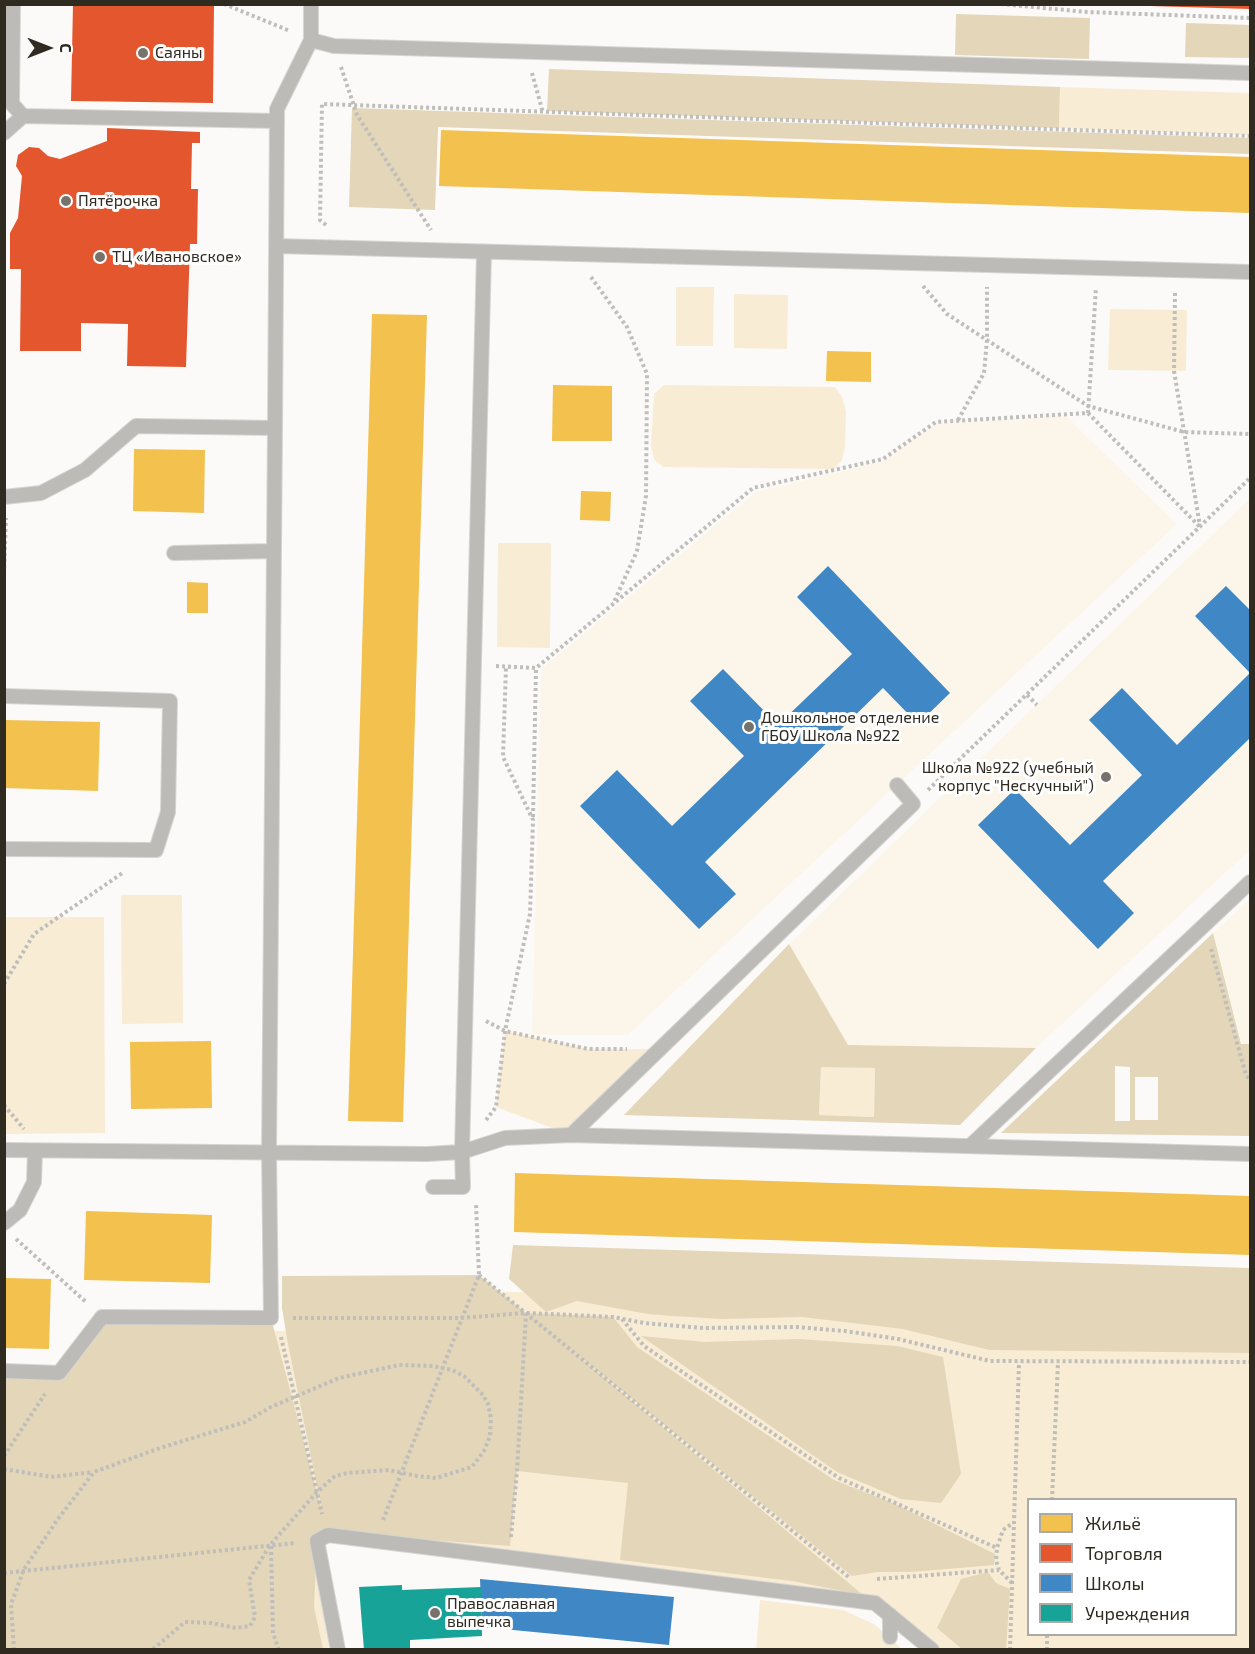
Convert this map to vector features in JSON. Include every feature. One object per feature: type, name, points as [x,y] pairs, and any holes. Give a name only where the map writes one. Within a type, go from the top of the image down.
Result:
[{"type":"lane","points":[[13,4],[12,104],[22,116]]},
{"type":"lane","points":[[4,1371],[59,1373],[102,1317],[271,1318],[270,1153],[277,109],[311,40],[311,4]]},
{"type":"lane","points":[[311,40],[334,45],[1251,73]]},
{"type":"lane","points":[[4,133],[22,116],[277,120]]},
{"type":"lane","points":[[276,246],[1251,272]]},
{"type":"lane","points":[[433,1187],[463,1187],[484,252]]},
{"type":"lane","points":[[5,497],[41,493],[85,471],[136,426],[274,428]]},
{"type":"lane","points":[[174,553],[274,551]]},
{"type":"lane","points":[[4,696],[170,701],[168,812],[156,850],[4,849]]},
{"type":"lane","points":[[571,1135],[914,804],[897,785]]},
{"type":"lane","points":[[970,1146],[1251,882]]},
{"type":"lane","points":[[4,1150],[270,1153],[462,1152],[505,1138],[571,1135],[1251,1154]]},
{"type":"lane","points":[[4,1223],[20,1210],[34,1182],[35,1150]]},
{"type":"lane","points":[[338,1650],[322,1538],[376,1540],[468,1558],[509,1557],[875,1603],[932,1650]]},
{"type":"lane","points":[[890,1615],[890,1637]]},
{"type":"path","points":[[224,4],[291,32]]},
{"type":"path","points":[[1001,4],[1087,12],[1251,18]]},
{"type":"path","points":[[334,45],[357,115],[433,232],[449,251]]},
{"type":"path","points":[[525,50],[543,113]]},
{"type":"path","points":[[332,231],[320,220],[322,104],[1251,136]]},
{"type":"path","points":[[575,254],[627,327],[647,374],[646,496],[637,551],[613,604]]},
{"type":"path","points":[[902,263],[947,314],[1088,406],[1184,432],[1251,434]]},
{"type":"path","points":[[958,420],[984,373],[987,340],[987,265]]},
{"type":"path","points":[[1097,268],[1088,413],[1200,527]]},
{"type":"path","points":[[1175,270],[1174,371],[1200,527]]},
{"type":"path","points":[[474,665],[536,668],[753,488],[883,459],[936,422],[1088,413]]},
{"type":"path","points":[[914,804],[1251,478]]},
{"type":"path","points":[[4,574],[5,497]]},
{"type":"path","points":[[506,667],[503,757],[532,820]]},
{"type":"path","points":[[462,1152],[496,1107],[505,1031],[530,914],[536,668]]},
{"type":"path","points":[[1026,695],[1037,705]]},
{"type":"path","points":[[4,984],[34,934],[156,850]]},
{"type":"path","points":[[1205,926],[1246,1075],[1251,1080]]},
{"type":"path","points":[[505,1031],[588,1049],[628,1049]]},
{"type":"path","points":[[376,1540],[479,1275],[476,1196]]},
{"type":"path","points":[[13,1236],[102,1317]]},
{"type":"path","points":[[479,1275],[855,1581]]},
{"type":"path","points":[[509,1557],[517,1471],[526,1313]]},
{"type":"path","points":[[288,1318],[462,1318],[526,1313],[622,1319],[703,1328],[797,1327],[845,1331],[898,1339],[990,1361],[1251,1362]]},
{"type":"path","points":[[622,1319],[644,1346],[839,1478],[997,1548]]},
{"type":"path","points":[[4,1573],[322,1538],[317,1492],[279,1329]]},
{"type":"path","points":[[1010,1650],[1019,1362]]},
{"type":"path","points":[[1052,1498],[1058,1362]]},
{"type":"path","points":[[4,1469],[51,1477],[94,1472],[160,1448],[245,1422],[295,1396],[339,1378],[399,1365],[452,1370],[464,1376],[483,1395],[488,1404],[491,1419],[490,1436],[484,1451],[472,1467],[436,1478],[389,1470],[336,1476],[317,1492],[270,1545],[249,1580],[255,1617],[250,1626],[236,1628],[211,1623],[185,1622],[152,1650]]},
{"type":"path","points":[[4,1456],[59,1373]]},
{"type":"path","points":[[14,1650],[12,1604],[24,1569],[94,1472]]},
{"type":"path","points":[[1012,1583],[999,1570],[996,1560],[1003,1530],[1014,1522]]},
{"type":"path","points":[[270,1545],[273,1633],[279,1650]]},
{"type":"path","points":[[866,1580],[999,1570]]},
{"type":"shaded area","points":[[956,14],[1090,18],[1089,59],[955,55]]},
{"type":"shaded area","points":[[1186,23],[1250,25],[1250,58],[1185,57]]},
{"type":"shaded area","points":[[549,69],[1060,87],[1059,128],[547,111]]},
{"type":"shaded area","points":[[1060,87],[1250,93],[1250,135],[1059,128]]},
{"type":"shaded area","points":[[352,108],[1250,138],[1250,154],[438,127],[435,210],[349,207]]},
{"type":"shaded area","points":[[676,287],[714,287],[713,346],[676,346]]},
{"type":"shaded area","points":[[734,294],[788,295],[787,349],[734,348]]},
{"type":"shaded area","points":[[1110,309],[1187,310],[1186,371],[1108,370]]},
{"type":"shaded area","points":[[664,385],[835,387],[842,397],[846,411],[845,447],[842,460],[834,469],[663,467],[654,459],[651,445],[654,394]]},
{"type":"shaded area","name":"Дошкольное отделение ГБОУ Школа №922","points":[[1066,416],[1177,524],[628,1035],[532,1035],[541,669],[756,492],[883,461],[937,424]]},
{"type":"shaded area","name":"Школа №922 (учебный корпус \"Нескучный\")","points":[[1250,498],[1250,850],[1036,1048],[847,1045],[789,944]]},
{"type":"shaded area","points":[[498,543],[551,543],[550,648],[497,647]]},
{"type":"shaded area","points":[[121,895],[182,895],[183,1023],[122,1024]]},
{"type":"shaded area","points":[[1250,899],[1250,1044],[1242,1045],[1213,933]]},
{"type":"shaded area","points":[[4,917],[104,917],[105,1133],[5,1134]]},
{"type":"shaded area","points":[[1213,933],[1241,1044],[1250,1044],[1250,1136],[1001,1133]],"holes":[[[1115,1066],[1130,1067],[1130,1121],[1115,1121]],[[1135,1077],[1158,1077],[1158,1120],[1135,1120]]]},
{"type":"shaded area","points":[[789,944],[848,1045],[1036,1048],[960,1125],[624,1115]],"holes":[[[821,1067],[875,1068],[874,1117],[819,1115]]]},
{"type":"shaded area","points":[[505,1031],[588,1049],[661,1049],[571,1135],[496,1107]]},
{"type":"shaded area","points":[[821,1066],[875,1068],[874,1117],[819,1115]]},
{"type":"shaded area","points":[[513,1245],[1250,1268],[1250,1353],[989,1350],[903,1329],[802,1317],[723,1319],[648,1314],[577,1301],[546,1312],[509,1279]]},
{"type":"shaded area","points":[[479,1275],[526,1313],[613,1317],[637,1347],[834,1480],[895,1504],[995,1554],[994,1565],[911,1572],[877,1572],[852,1576],[564,1344],[863,1595],[792,1581],[620,1560],[628,1483],[517,1471],[510,1546],[377,1536],[317,1541],[314,1607],[323,1649],[5,1649],[4,1374],[59,1373],[102,1317],[271,1318],[323,1515],[288,1344],[282,1308],[282,1276]]},
{"type":"shaded area","points":[[292,1289],[1250,1302],[1250,1649],[939,1649],[876,1601],[312,1534],[333,1649],[5,1649],[4,1384],[67,1383],[104,1330],[293,1331]]},
{"type":"shaded area","points":[[641,1336],[705,1342],[799,1339],[897,1346],[943,1357],[961,1474],[941,1503],[901,1499],[837,1472]]},
{"type":"shaded area","points":[[988,1572],[996,1583],[1010,1589],[1006,1649],[962,1649],[937,1628],[961,1579]]},
{"type":"shaded area","points":[[760,1600],[843,1610],[874,1624],[900,1649],[756,1650]]},
{"type":"building: Жильё","points":[[441,130],[1250,157],[1250,213],[439,186]]},
{"type":"building: Жильё","points":[[372,314],[427,315],[403,1122],[348,1121]]},
{"type":"building: Жильё","points":[[827,351],[871,352],[871,382],[826,381]]},
{"type":"building: Жильё","points":[[553,385],[612,386],[612,441],[552,441]]},
{"type":"building: Жильё","points":[[134,449],[205,450],[204,513],[133,511]]},
{"type":"building: Жильё","points":[[581,491],[611,492],[610,521],[580,520]]},
{"type":"building: Жильё","points":[[187,582],[208,583],[208,613],[187,613]]},
{"type":"building: Жильё","points":[[4,720],[100,722],[98,791],[4,788]]},
{"type":"building: Жильё","points":[[211,1041],[212,1108],[131,1109],[130,1042]]},
{"type":"building: Жильё","points":[[515,1173],[1250,1196],[1250,1255],[514,1232]]},
{"type":"building: Жильё","points":[[86,1211],[212,1215],[210,1283],[84,1280]]},
{"type":"building: Жильё","points":[[4,1278],[51,1279],[49,1349],[4,1348]]},
{"type":"building: Торговля","name":"Саяны","points":[[73,4],[214,4],[213,103],[71,101]]},
{"type":"building: Торговля","points":[[1150,4],[1250,4],[1250,9],[1150,6]]},
{"type":"building: Торговля","name":"ТЦ «Ивановское»","points":[[107,128],[200,132],[200,143],[192,143],[191,189],[198,189],[197,244],[190,244],[186,367],[127,366],[128,324],[81,323],[81,351],[20,351],[21,269],[10,269],[10,233],[18,218],[22,176],[16,166],[18,155],[29,147],[39,148],[48,156],[60,159],[107,141]]},
{"type":"building: Школы","points":[[828,566],[950,693],[918,724],[883,688],[705,862],[736,894],[699,929],[580,806],[617,770],[672,826],[744,756],[690,701],[723,669],[778,725],[852,654],[797,597]]},
{"type":"building: Школы","points":[[1226,586],[1250,610],[1250,673],[1195,616]]},
{"type":"building: Школы","points":[[1250,673],[1250,738],[1103,881],[1134,913],[1098,949],[978,825],[1015,789],[1070,845],[1142,775],[1089,720],[1122,688],[1177,745]]},
{"type":"building: Школы","points":[[480,1579],[674,1597],[669,1645],[482,1627]]},
{"type":"building: Учреждения","points":[[402,1585],[402,1590],[481,1587],[482,1636],[410,1640],[410,1650],[364,1650],[359,1587]]},
{"type":"place","name":"Саяны","points":[[143,53]]},
{"type":"place","name":"Пятёрочка","points":[[66,201]]},
{"type":"place","name":"ТЦ «Ивановское»","points":[[100,257]]},
{"type":"place","name":"Дошкольное отделение ГБОУ Школа №922","points":[[749,727]]},
{"type":"place","name":"Школа №922 (учебный корпус \"Нескучный\")","points":[[1106,777]]},
{"type":"place","name":"Православная выпечка","points":[[435,1613]]}]
